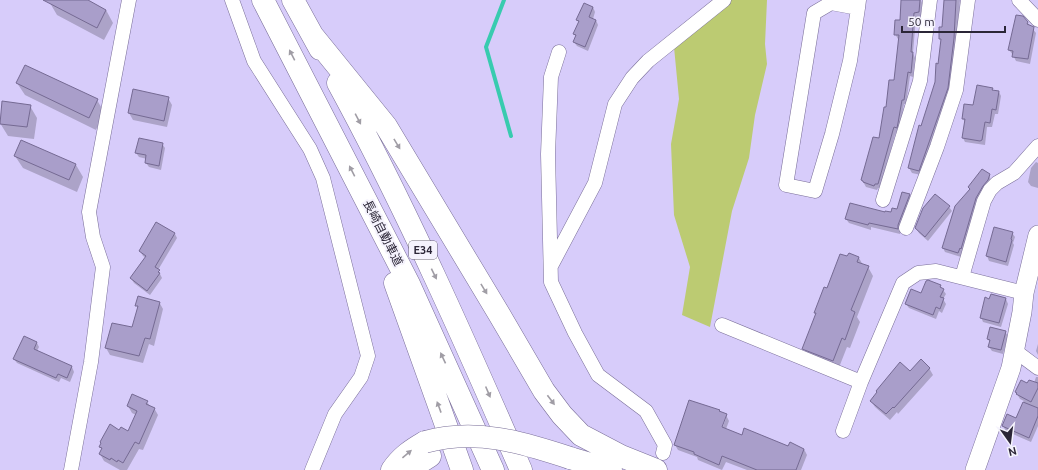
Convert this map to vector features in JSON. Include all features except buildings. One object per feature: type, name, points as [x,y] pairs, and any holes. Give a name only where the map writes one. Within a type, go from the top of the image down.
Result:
[{"type":"highway","name":"長崎自動車道","points":[[263,0],[409,284],[493,470]]},
{"type":"highway","name":"E34","points":[[293,0],[369,140],[436,278],[521,470]]},
{"type":"highway","points":[[313,36],[386,126],[500,314],[544,391],[562,415],[582,435],[621,456],[660,461]]},
{"type":"highway","points":[[369,206],[405,312],[462,470]]},
{"type":"highway","points":[[412,470],[427,449]]},
{"type":"highway","points":[[392,470],[399,460],[410,450],[427,449],[443,452],[465,449],[492,451],[528,458],[611,470]]},
{"type":"street","points":[[71,470],[91,362],[102,267],[93,237],[89,212],[129,0]]},
{"type":"street","points":[[232,0],[254,61],[310,149],[323,178],[368,356],[361,377],[335,414],[312,470]]},
{"type":"street","points":[[550,268],[595,183],[615,104],[632,78],[648,61],[724,0]]},
{"type":"street","points":[[883,200],[920,81],[930,0]]},
{"type":"street","points":[[906,228],[937,146],[956,90],[968,0]]},
{"type":"street","points":[[1019,0],[1038,20]]},
{"type":"street","points":[[831,3],[859,4],[850,61],[832,134],[815,191],[786,185],[814,13],[831,3]]},
{"type":"street","points":[[560,52],[551,77],[548,154],[551,282],[574,333],[598,375],[646,411],[665,445],[660,461]]},
{"type":"street","points":[[962,277],[984,201],[990,190],[997,183],[1014,173],[1038,146]]},
{"type":"street","points":[[975,470],[1011,368],[1024,293],[1038,235]]},
{"type":"street","points":[[843,431],[861,382],[903,283],[918,273],[936,271],[1024,293]]},
{"type":"street","points":[[722,325],[861,382]]},
{"type":"street","points":[[1014,350],[1038,368]]},
{"type":"green space","points":[[726,0],[767,0],[765,44],[767,64],[755,115],[749,158],[732,211],[710,327],[682,315],[690,267],[674,215],[671,144],[679,99],[674,47]]},
{"type":"waterway","points":[[504,0],[486,47],[511,136]]}]
